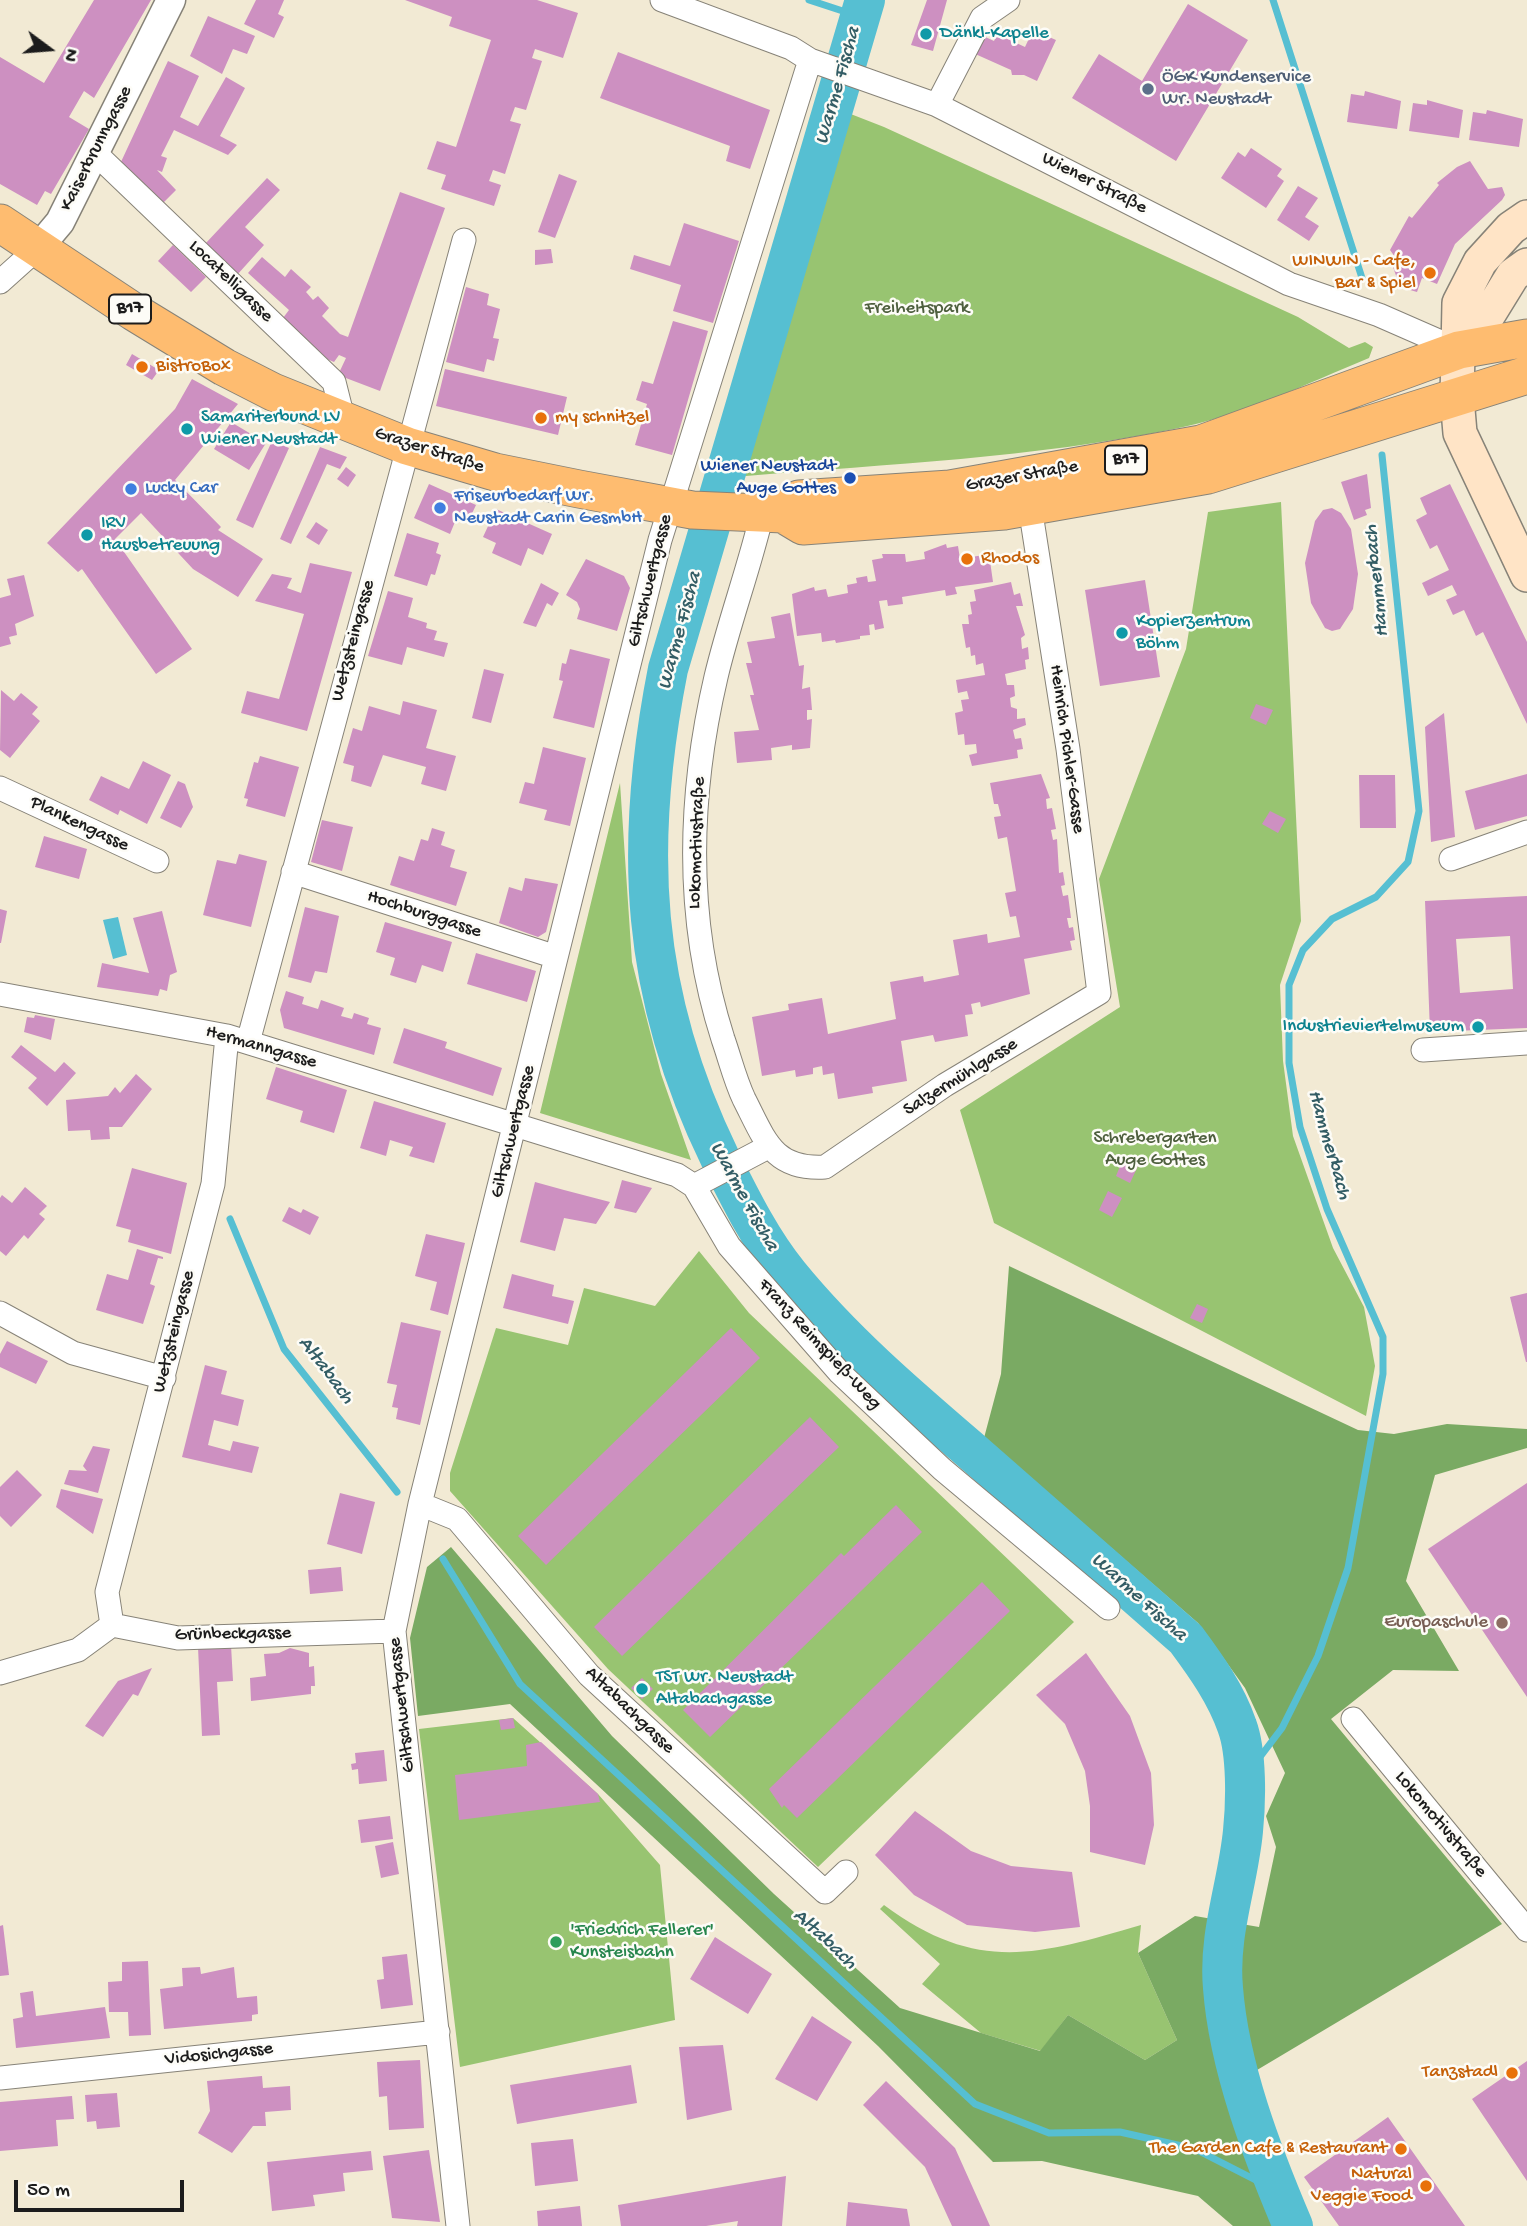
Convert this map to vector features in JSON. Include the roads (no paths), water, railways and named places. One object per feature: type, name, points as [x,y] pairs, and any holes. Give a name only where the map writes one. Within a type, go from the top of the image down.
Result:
[{"type":"main road","points":[[1527,217],[1511,229],[1480,262],[1459,303],[1457,398],[1460,433],[1527,575]]},
{"type":"main road","name":"Grazer Straße","points":[[0,223],[134,312],[224,367],[344,422],[407,446],[495,472],[803,526],[1030,507],[1208,475],[1457,398]]},
{"type":"main road","points":[[1459,350],[1484,322],[1513,275],[1527,265]]},
{"type":"main road","name":"B17","points":[[1459,350],[1527,338]]},
{"type":"main road","name":"Grazer Straße","points":[[729,511],[799,499],[950,489],[1201,444],[1459,350]]},
{"type":"main road","name":"B17","points":[[1457,398],[1527,375]]},
{"type":"street","name":"Kaiserbrunngasse","points":[[0,282],[39,247],[60,222],[171,0]]},
{"type":"street","name":"Wiener Straße","points":[[662,0],[791,48],[810,60],[937,105],[1289,284],[1379,315],[1459,350]]},
{"type":"street","points":[[937,105],[982,18],[1008,0]]},
{"type":"street","name":"Giltschwertgasse","points":[[458,2226],[394,1631],[420,1504],[556,957],[729,511],[810,60]]},
{"type":"street","name":"Locatelligasse","points":[[95,153],[334,382],[344,422]]},
{"type":"street","name":"Wetzsteingasse","points":[[112,1625],[107,1592],[213,1184],[237,1039],[293,872],[464,240]]},
{"type":"street","name":"Heinrich Pichler-Gasse","points":[[1030,507],[1068,749],[1099,993]]},
{"type":"street","name":"Lokomotivstraße","points":[[729,511],[716,676],[701,755],[694,867],[696,921],[711,1002],[738,1087],[768,1147]]},
{"type":"street","name":"Plankengasse","points":[[0,788],[158,861]]},
{"type":"street","points":[[1451,859],[1527,832]]},
{"type":"street","name":"Hochburggasse","points":[[293,872],[556,957]]},
{"type":"street","name":"Salzermühlgasse","points":[[768,1147],[782,1159],[803,1168],[825,1167],[945,1085],[1099,993]]},
{"type":"street","name":"Hermanngasse","points":[[0,994],[237,1039],[516,1126]]},
{"type":"street","points":[[1423,1050],[1527,1043]]},
{"type":"street","points":[[516,1126],[701,1182],[768,1147]]},
{"type":"street","name":"Franz Reimspieß-Weg","points":[[701,1182],[729,1245],[840,1373],[942,1469],[1108,1608]]},
{"type":"street","points":[[0,1313],[73,1353],[164,1378]]},
{"type":"street","name":"Altabachgasse","points":[[420,1504],[457,1519],[589,1675],[825,1892],[846,1872]]},
{"type":"street","points":[[0,1673],[78,1650],[112,1625]]},
{"type":"street","name":"Grünbeckgasse","points":[[112,1625],[178,1638],[394,1631]]},
{"type":"street","name":"Lokomotivstraße","points":[[1353,1719],[1527,1930]]},
{"type":"street","name":"Vidosichgasse","points":[[0,2078],[438,2032]]},
{"type":"water","points":[[118,917],[127,955],[113,959],[103,920]]},
{"type":"waterway","points":[[809,0],[861,17]]},
{"type":"waterway","name":"Warme Fischa","points":[[865,0],[668,669],[650,797],[648,858],[651,918],[659,978],[673,1037],[693,1097],[743,1204],[769,1248],[789,1275],[830,1322],[898,1387],[1186,1639],[1227,1703],[1240,1737],[1245,1792],[1240,1851],[1223,1948],[1226,2018],[1249,2109],[1293,2226]]},
{"type":"waterway","name":"Hammerbach","points":[[1273,0],[1362,278]]},
{"type":"waterway","name":"Hammerbach","points":[[1244,1778],[1282,1728],[1318,1656],[1348,1568],[1383,1374],[1383,1337],[1327,1209],[1300,1127],[1289,1063],[1289,985],[1303,950],[1332,919],[1376,897],[1408,862],[1419,811],[1382,455]]},
{"type":"waterway","name":"Altabach","points":[[230,1219],[284,1349],[397,1492]]},
{"type":"waterway","name":"Altabach","points":[[443,1559],[520,1684],[975,2104],[1049,2133],[1120,2132],[1195,2149],[1279,2192]]},
{"type":"place","name":"Dänkl-Kapelle","points":[[926,34]]},
{"type":"place","name":"ÖGK Kundenservice Wr. Neustadt","points":[[1148,89]]},
{"type":"place","name":"WINWIN - Cafe, Bar & Spiel","points":[[1430,273]]},
{"type":"place","name":"BistroBox","points":[[142,367]]},
{"type":"place","name":"my schnitzel","points":[[541,418]]},
{"type":"place","name":"Samariterbund LV Wiener Neustadt","points":[[187,429]]},
{"type":"place","name":"Wiener Neustadt Auge Gottes","points":[[850,478]]},
{"type":"place","name":"Lucky Car","points":[[131,489]]},
{"type":"place","name":"Friseurbedarf Wr. Neustadt Carin GesmbH","points":[[440,508]]},
{"type":"place","name":"IRV Hausbetreuung","points":[[87,535]]},
{"type":"place","name":"Rhodos","points":[[967,559]]},
{"type":"place","name":"Kopierzentrum Böhm","points":[[1122,633]]},
{"type":"place","name":"Industrieviertelmuseum","points":[[1478,1027]]},
{"type":"place","name":"Europaschule","points":[[1502,1623]]},
{"type":"place","name":"TST Wr. Neustadt Altabachgasse","points":[[642,1689]]},
{"type":"place","name":"'Friedrich Fellerer' Kunsteisbahn","points":[[556,1942]]},
{"type":"place","name":"Tanzstadl","points":[[1512,2073]]},
{"type":"place","name":"The Garden Cafe & Restaurant","points":[[1401,2149]]},
{"type":"place","name":"Natural Veggie Food","points":[[1426,2186]]},
{"type":"park label","name":"Freiheitspark","points":[[917,309]]},
{"type":"park label","name":"Schrebergarten Auge Gottes","points":[[1155,1150]]}]
